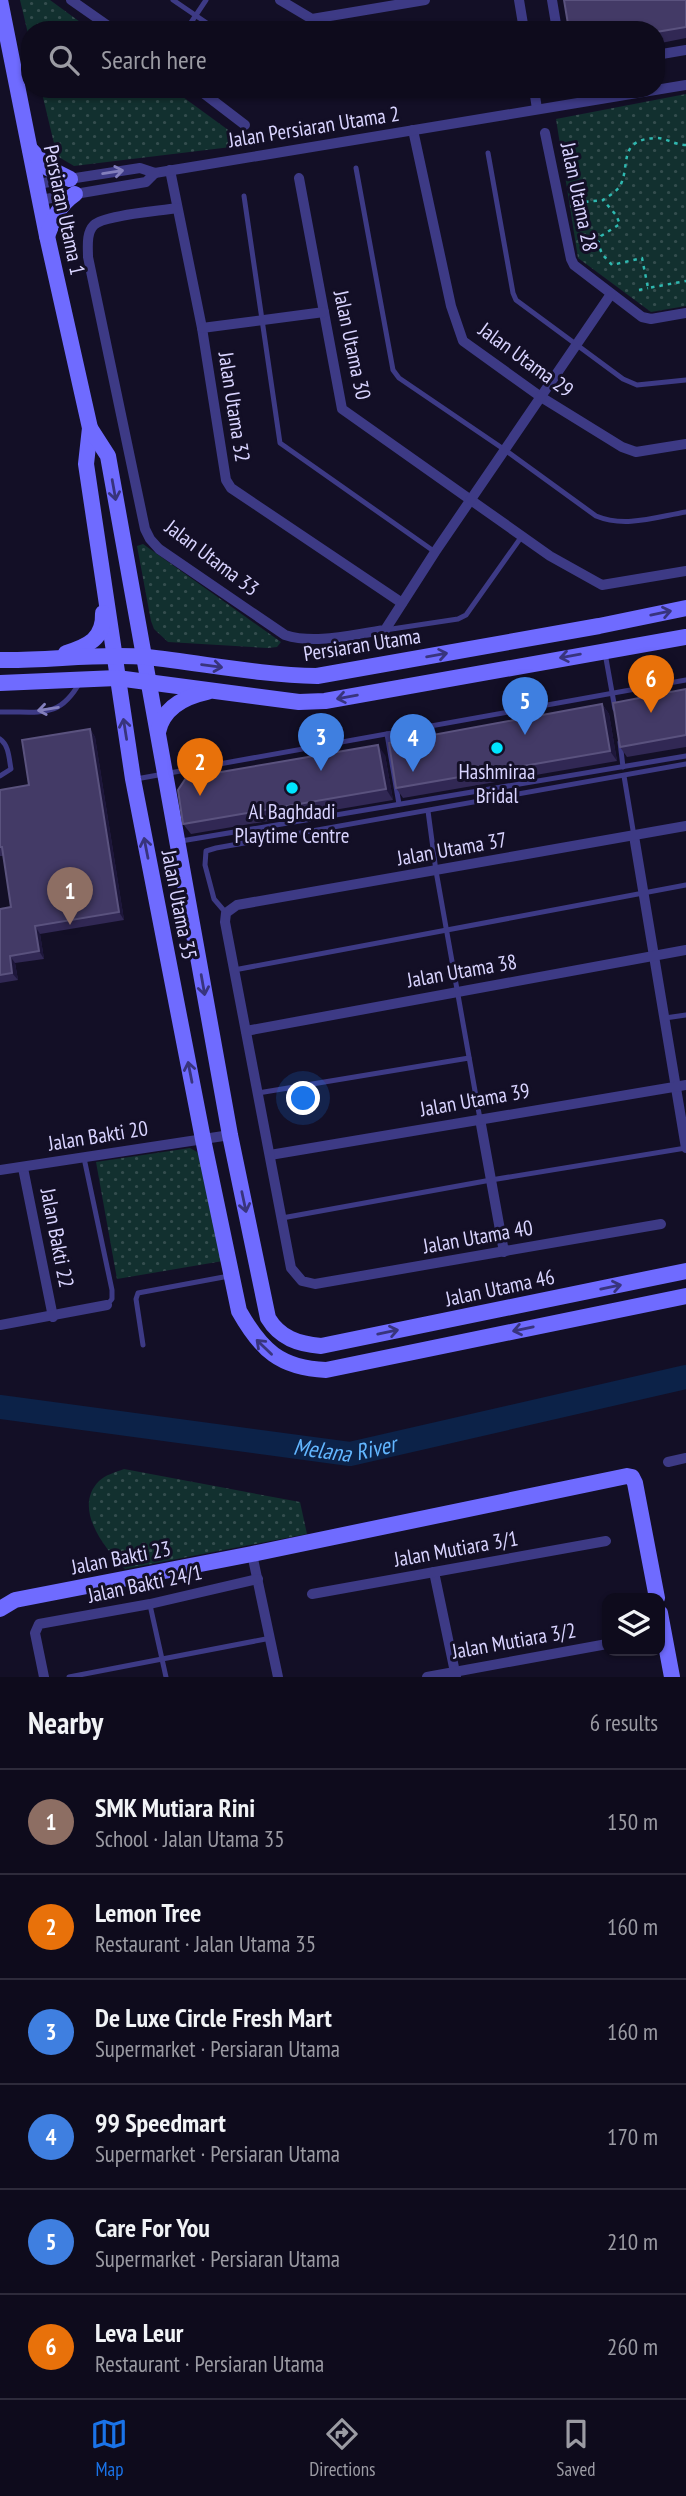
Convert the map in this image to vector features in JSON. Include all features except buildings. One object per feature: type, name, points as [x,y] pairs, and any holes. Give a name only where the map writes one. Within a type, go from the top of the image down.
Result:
[{"type":"street","name":"Persiaran Utama 1","points":[[0,0],[47,236],[90,428],[86,464],[117,678]]},
{"type":"street","points":[[71,0],[101,21]]},
{"type":"street","points":[[280,0],[312,19],[425,0]]},
{"type":"street","points":[[519,0],[522,21]]},
{"type":"street","points":[[665,54],[686,50]]},
{"type":"street","name":"Jalan Persiaran Utama 2","points":[[665,88],[686,85]]},
{"type":"street","points":[[210,98],[246,125]]},
{"type":"street","points":[[535,98],[537,109]]},
{"type":"street","name":"Jalan Persiaran Utama 2","points":[[38,192],[141,168],[155,173],[605,98]]},
{"type":"street","name":"Jalan Utama 29","points":[[413,130],[451,306],[463,341],[541,397],[622,447],[636,452],[686,444]]},
{"type":"street","name":"Jalan Utama 28","points":[[545,133],[570,259],[574,265],[642,317],[651,319],[686,313]]},
{"type":"street","points":[[30,149],[48,168],[72,186],[47,236]]},
{"type":"street","name":"Jalan Utama 32","points":[[170,170],[202,328],[226,480],[232,488],[402,603]]},
{"type":"street","name":"Jalan Utama 30","points":[[299,178],[342,409],[576,573],[602,585],[686,571]]},
{"type":"street","name":"Jalan Persiaran Utama 2","points":[[38,192],[72,186]]},
{"type":"street","name":"Jalan Utama 33","points":[[177,208],[109,218],[94,224],[88,244],[88,257],[145,529],[159,549],[285,635],[299,639],[327,638],[385,630]]},
{"type":"street","points":[[385,630],[470,500],[611,295]]},
{"type":"street","points":[[202,328],[324,312]]},
{"type":"street","name":"Persiaran Utama 1","points":[[90,428],[108,456],[149,681]]},
{"type":"street","points":[[40,661],[84,648],[99,635],[103,623],[99,554]]},
{"type":"street","name":"Persiaran Utama","points":[[0,660],[145,657],[288,676],[317,676],[686,608]]},
{"type":"street","points":[[0,683],[117,678],[299,702],[325,701],[686,637]]},
{"type":"street","name":"Jalan Utama 35","points":[[117,678],[133,779],[203,1139],[239,1311],[253,1336],[270,1354],[285,1362],[309,1370],[326,1370],[686,1296]]},
{"type":"street","name":"Jalan Utama 35","points":[[149,681],[230,1135],[268,1318],[275,1330],[290,1340],[304,1345],[321,1346]]},
{"type":"street","points":[[158,732],[160,722],[171,708],[192,695],[214,690]]},
{"type":"street","name":"Jalan Utama 37","points":[[226,913],[237,905],[686,826]]},
{"type":"street","points":[[634,836],[664,1018],[681,1086],[686,1148]]},
{"type":"street","points":[[226,913],[225,922],[282,1218]]},
{"type":"street","name":"Jalan Utama 38","points":[[246,1031],[686,950]]},
{"type":"street","name":"Jalan Utama 39","points":[[270,1155],[681,1086]]},
{"type":"street","points":[[480,1119],[504,1252]]},
{"type":"street","points":[[203,1139],[230,1135]]},
{"type":"street","name":"Jalan Bakti 20","points":[[0,1170],[203,1139]]},
{"type":"street","name":"Jalan Bakti 22","points":[[23,1168],[53,1317]]},
{"type":"street","name":"Jalan Utama 40","points":[[282,1218],[291,1268],[302,1280],[315,1284],[662,1224]]},
{"type":"street","name":"Jalan Utama 46","points":[[321,1346],[686,1271]]},
{"type":"street","points":[[0,1325],[107,1305]]},
{"type":"street","points":[[668,1462],[686,1458]]},
{"type":"street","name":"Jalan Bakti 23","points":[[0,1609],[15,1600],[627,1476],[632,1477],[635,1483],[656,1593]]},
{"type":"street","name":"Jalan Mutiara 3/1","points":[[312,1594],[606,1541]]},
{"type":"street","points":[[252,1554],[278,1677]]},
{"type":"street","points":[[434,1572],[456,1674]]},
{"type":"street","name":"Jalan Bakti 24/1","points":[[44,1677],[35,1633],[38,1624],[150,1604],[258,1579]]},
{"type":"street","points":[[665,1640],[672,1677]]},
{"type":"street","name":"Jalan Mutiara 3/2","points":[[427,1677],[456,1674],[602,1645]]},
{"type":"lane","points":[[173,0],[204,21]]},
{"type":"lane","points":[[192,21],[206,0]]},
{"type":"lane","points":[[552,4],[565,5]]},
{"type":"lane","points":[[488,153],[516,300],[622,379],[637,385],[686,380]]},
{"type":"lane","points":[[356,168],[393,370],[399,378],[596,516],[607,521],[627,522],[686,512]]},
{"type":"lane","points":[[244,196],[280,443],[435,552]]},
{"type":"lane","name":"Jalan Utama 33","points":[[385,630],[458,619],[466,615],[522,536]]},
{"type":"lane","points":[[604,650],[616,718]]},
{"type":"lane","points":[[0,712],[56,710],[73,694],[82,679]]},
{"type":"lane","points":[[133,779],[686,680]]},
{"type":"lane","points":[[618,730],[623,767]]},
{"type":"lane","points":[[387,734],[399,804]]},
{"type":"lane","points":[[0,739],[8,752],[11,769],[0,776]]},
{"type":"lane","points":[[178,842],[686,756]]},
{"type":"lane","points":[[226,913],[214,900],[205,866],[206,851],[686,764]]},
{"type":"lane","points":[[624,776],[634,836]]},
{"type":"lane","points":[[428,811],[436,871],[480,1119]]},
{"type":"lane","points":[[234,970],[686,886]]},
{"type":"lane","points":[[664,1018],[686,1015]]},
{"type":"lane","points":[[258,1093],[470,1058]]},
{"type":"lane","points":[[282,1218],[686,1148]]},
{"type":"lane","points":[[84,1157],[112,1290],[112,1299],[107,1305]]},
{"type":"lane","points":[[143,1345],[136,1298],[138,1293],[202,1279],[232,1276]]},
{"type":"lane","points":[[150,1604],[166,1677]]},
{"type":"lane","points":[[69,1677],[271,1638]]},
{"type":"path","points":[[585,202],[603,200],[620,186],[625,156],[644,139],[661,137],[670,143],[686,145]]},
{"type":"path","points":[[603,200],[620,224],[601,236],[599,248],[612,265],[642,258],[648,288]]},
{"type":"path","points":[[639,290],[686,281]]},
{"type":"green space","points":[[20,0],[50,0],[79,21],[25,21]]},
{"type":"green space","points":[[686,94],[686,306],[651,312],[578,258],[556,119]]},
{"type":"green space","points":[[43,98],[184,98],[231,132],[236,139],[231,147],[74,166],[57,156]]},
{"type":"green space","points":[[143,544],[281,642],[277,647],[268,648],[168,642],[154,629],[151,621],[137,546]]},
{"type":"green space","points":[[190,1148],[197,1152],[202,1160],[223,1261],[117,1279],[96,1162]]},
{"type":"green space","points":[[124,1469],[300,1502],[307,1534],[125,1569],[94,1528],[89,1503],[99,1481]]},
{"type":"waterway","name":"Melana River","points":[[0,1407],[350,1454],[686,1377]]},
{"type":"place","name":"Leva Leur","points":[[651,713]]},
{"type":"place","name":"Care For You","points":[[525,735]]},
{"type":"place","name":"Hashmiraa Bridal","points":[[497,748]]},
{"type":"place","name":"De Luxe Circle Fresh Mart","points":[[321,771]]},
{"type":"place","name":"99 Speedmart","points":[[413,772]]},
{"type":"place","name":"Al Baghdadi Playtime Centre","points":[[292,788]]},
{"type":"place","name":"Lemon Tree","points":[[200,796]]},
{"type":"place","name":"SMK Mutiara Rini","points":[[70,925]]}]
